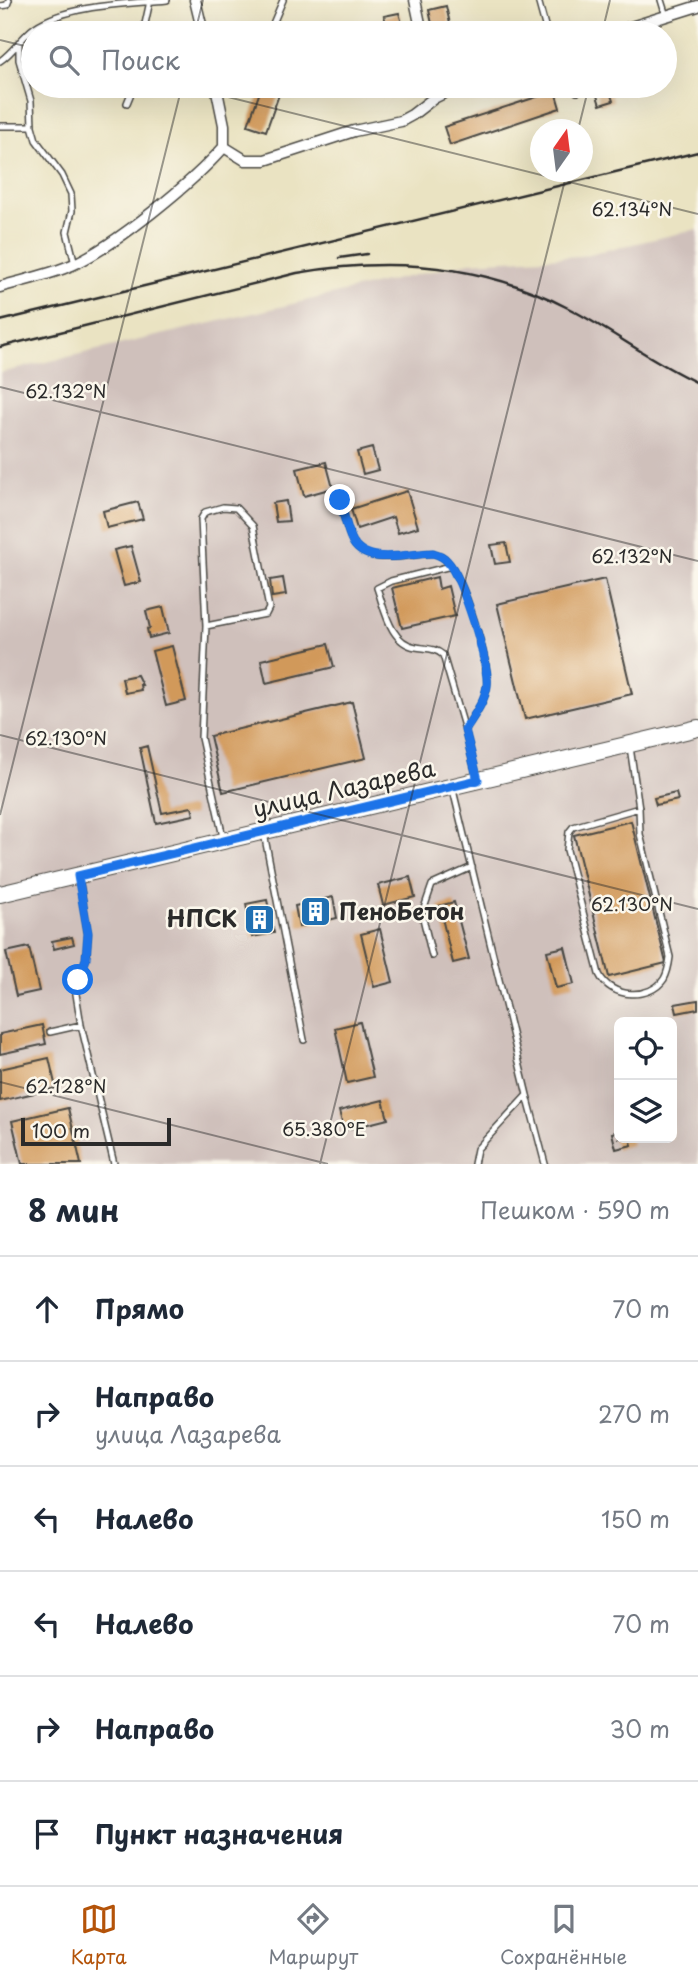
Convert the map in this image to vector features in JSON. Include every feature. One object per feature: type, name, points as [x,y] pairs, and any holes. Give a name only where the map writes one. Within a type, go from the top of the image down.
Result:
[{"type":"main road","name":"улица Лазарева","points":[[0,894],[698,728]]},
{"type":"street","points":[[195,0],[201,21]]},
{"type":"street","points":[[415,0],[419,21]]},
{"type":"street","points":[[650,21],[698,6]]},
{"type":"street","points":[[0,287],[75,264],[181,188],[224,147],[224,125],[218,98]]},
{"type":"street","points":[[224,147],[245,160],[265,160],[354,131],[401,121],[412,116],[434,98]]},
{"type":"lane","points":[[0,6],[7,5],[9,0]]},
{"type":"lane","points":[[48,21],[121,1],[167,0]]},
{"type":"lane","points":[[275,21],[283,0]]},
{"type":"lane","points":[[538,0],[544,21]]},
{"type":"lane","points":[[661,0],[666,16]]},
{"type":"lane","points":[[146,21],[150,1]]},
{"type":"lane","points":[[0,61],[8,56],[19,42]]},
{"type":"lane","points":[[19,42],[21,67]]},
{"type":"lane","points":[[30,98],[36,140],[62,175],[71,194],[72,211],[67,232],[75,264]]},
{"type":"lane","points":[[127,103],[129,98]]},
{"type":"lane","points":[[0,127],[32,126]]},
{"type":"lane","points":[[340,500],[351,540],[357,547],[374,557],[433,553],[441,555],[451,566],[471,610],[487,675],[484,696],[465,730]]},
{"type":"lane","points":[[206,626],[266,614],[269,608],[253,526],[236,508],[223,507],[205,512],[201,519],[206,626],[201,738],[224,840]]},
{"type":"lane","points":[[451,566],[391,581],[377,588],[395,635],[400,641],[415,647],[433,649],[443,655],[478,780]]},
{"type":"lane","points":[[630,744],[639,808],[640,834],[670,957],[669,968],[657,986],[629,994],[608,988],[599,974],[568,850],[568,840],[573,827],[639,808]]},
{"type":"lane","points":[[452,787],[545,1164]]},
{"type":"lane","points":[[264,831],[303,1040]]},
{"type":"lane","points":[[432,956],[422,914],[432,886],[472,867]]},
{"type":"lane","points":[[78,876],[88,933],[86,959],[76,995],[80,1025],[114,1164]]},
{"type":"lane","points":[[50,1032],[80,1025]]},
{"type":"lane","points":[[474,1164],[477,1149],[527,1095]]},
{"type":"shaded area","points":[[698,229],[698,1164],[0,1164],[0,373],[470,262],[581,256]]},
{"type":"building","points":[[446,6],[449,21],[431,21],[429,10]]},
{"type":"building","points":[[399,13],[401,21],[385,21],[384,16]]},
{"type":"building","points":[[258,98],[278,98],[266,131],[248,125]]},
{"type":"building","points":[[533,98],[557,98],[560,108],[450,145],[444,127]]},
{"type":"building","points":[[598,98],[612,98],[613,101],[600,105]]},
{"type":"building","points":[[372,448],[378,470],[363,474],[357,452]]},
{"type":"building","points":[[326,462],[333,488],[304,496],[297,469]]},
{"type":"building","points":[[407,491],[418,527],[398,533],[393,517],[357,529],[351,509]]},
{"type":"building","points":[[286,501],[289,521],[276,522],[273,503]]},
{"type":"building","points":[[138,502],[143,519],[107,528],[103,511]]},
{"type":"building","points":[[506,543],[510,562],[495,564],[491,545]]},
{"type":"building","points":[[131,546],[141,582],[124,586],[114,550]]},
{"type":"building","points":[[437,577],[439,589],[448,586],[455,616],[402,628],[392,588]]},
{"type":"building","points":[[283,578],[286,595],[272,597],[270,580]]},
{"type":"building","points":[[605,579],[632,694],[525,719],[497,604]]},
{"type":"building","points":[[163,607],[169,633],[149,638],[146,611]]},
{"type":"building","points":[[328,644],[334,667],[266,683],[261,660]]},
{"type":"building","points":[[172,646],[186,701],[166,706],[152,651]]},
{"type":"building","points":[[137,675],[142,685],[141,690],[125,693],[122,678]]},
{"type":"building","points":[[352,702],[366,758],[223,792],[210,736]]},
{"type":"building","points":[[147,746],[162,813],[192,807],[194,815],[156,823],[140,748]]},
{"type":"building","points":[[676,793],[678,800],[656,805],[654,798]]},
{"type":"building","points":[[631,821],[666,963],[609,977],[574,835]]},
{"type":"building","points":[[410,877],[415,897],[383,905],[378,885]]},
{"type":"building","name":"ПеноБетон","points":[[333,897],[337,918],[299,927],[295,906]]},
{"type":"building","name":"НПСК","points":[[267,900],[274,933],[252,937],[246,904]]},
{"type":"building","points":[[454,902],[469,959],[453,963],[439,906]]},
{"type":"building","points":[[380,929],[393,982],[374,987],[361,934]]},
{"type":"building","points":[[72,937],[74,944],[54,949],[52,941]]},
{"type":"building","points":[[29,947],[39,991],[16,996],[6,952]]},
{"type":"building","points":[[565,947],[574,984],[556,988],[547,951]]},
{"type":"building","points":[[698,1000],[698,1009],[677,1013],[675,1004]]},
{"type":"building","points":[[360,1022],[373,1077],[347,1083],[335,1028]]},
{"type":"building","points":[[42,1025],[46,1044],[0,1054],[0,1034]]},
{"type":"building","points":[[49,1058],[56,1088],[0,1101],[0,1069]]},
{"type":"building","points":[[383,1100],[388,1119],[344,1130],[339,1111]]},
{"type":"building","points":[[68,1108],[81,1164],[22,1164],[12,1121]]},
{"type":"building","points":[[614,1143],[631,1143],[632,1145],[616,1149]]},
{"type":"railway","points":[[0,321],[698,152]]},
{"type":"railway","points":[[339,258],[367,254]]},
{"type":"railway","points":[[0,347],[297,273],[332,268],[401,265],[470,273],[536,293],[585,317],[698,383]]},
{"type":"place","name":"ПеноБетон","points":[[316,912]]},
{"type":"place","name":"НПСК","points":[[260,919]]},
{"type":"route","points":[[78,980],[86,959],[88,933],[78,876],[478,780],[465,730],[484,696],[487,675],[471,610],[454,571],[448,561],[433,553],[374,557],[357,547],[351,540],[340,500]]}]
